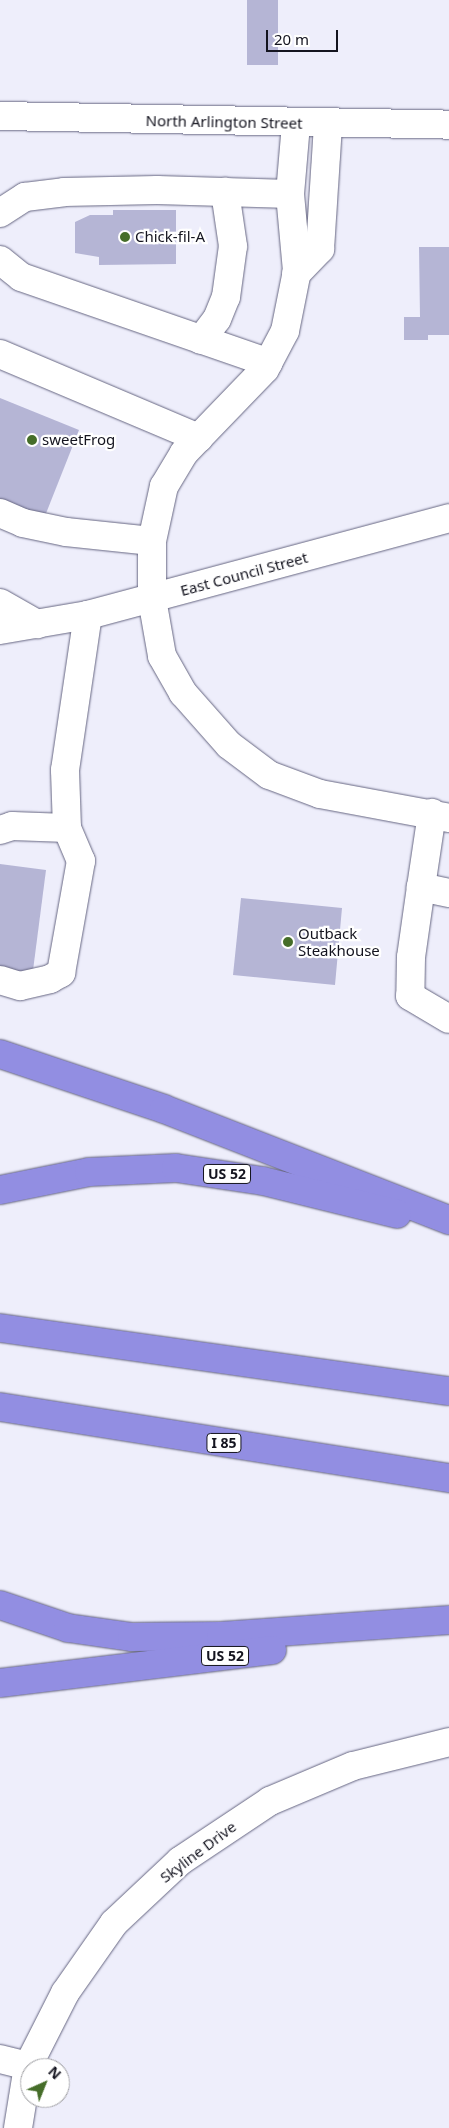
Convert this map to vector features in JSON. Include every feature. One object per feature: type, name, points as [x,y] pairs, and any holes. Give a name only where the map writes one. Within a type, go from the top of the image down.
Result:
[{"type":"highway","points":[[0,1054],[164,1109],[449,1220]]},
{"type":"highway","name":"US 52","points":[[0,1190],[44,1179],[111,1170],[198,1170],[263,1181],[449,1228]]},
{"type":"highway","points":[[0,1328],[449,1391]]},
{"type":"highway","name":"I 85","points":[[0,1407],[449,1478]]},
{"type":"highway","points":[[0,1605],[68,1628],[132,1637],[221,1636],[449,1622]]},
{"type":"highway","name":"US 52","points":[[0,1683],[335,1642],[449,1622]]},
{"type":"street","name":"North Arlington Street","points":[[0,116],[296,124],[449,125]]},
{"type":"street","points":[[296,124],[290,194],[296,272],[285,331],[269,363],[184,453],[164,486],[152,541],[152,599],[162,656],[182,693],[229,745],[269,775],[320,794],[440,815],[421,887],[410,957],[410,996],[449,1019]]},
{"type":"street","points":[[296,272],[320,249],[328,124]]},
{"type":"street","points":[[0,213],[25,197],[64,192],[290,194]]},
{"type":"street","points":[[201,340],[217,319],[226,297],[232,246],[225,192]]},
{"type":"street","points":[[0,260],[21,277],[269,363]]},
{"type":"street","points":[[0,354],[199,438]]},
{"type":"street","points":[[0,514],[23,523],[66,532],[152,541]]},
{"type":"street","name":"East Council Street","points":[[0,630],[88,615],[449,518]]},
{"type":"street","points":[[0,603],[37,624]]},
{"type":"street","points":[[0,980],[20,986],[50,980],[61,973],[81,861],[67,828],[66,770],[88,615]]},
{"type":"street","points":[[0,830],[12,826],[67,828]]},
{"type":"street","points":[[421,887],[449,893]]},
{"type":"street","name":"Skyline Drive","points":[[32,2058],[65,1993],[114,1923],[180,1861],[270,1801],[353,1766],[449,1742]]},
{"type":"street","points":[[0,2059],[20,2064]]},
{"type":"street","points":[[18,2128],[21,2108]]},
{"type":"building","points":[[247,0],[278,0],[278,65],[247,65]]},
{"type":"building","name":"Chick-fil-A","points":[[113,210],[176,210],[176,264],[99,265],[99,257],[75,253],[75,222],[90,215],[113,215]]},
{"type":"building","points":[[419,247],[449,247],[449,335],[428,335],[428,340],[404,340],[404,317],[420,317]]},
{"type":"building","points":[[0,398],[79,430],[43,521],[0,504]]},
{"type":"building","points":[[0,864],[46,870],[32,978],[0,974]]},
{"type":"building","name":"Outback Steakhouse","points":[[241,898],[342,908],[335,985],[233,975]]},
{"type":"place","name":"Chick-fil-A","points":[[125,237]]},
{"type":"place","name":"sweetFrog","points":[[32,440]]},
{"type":"place","name":"Outback Steakhouse","points":[[288,942]]}]
